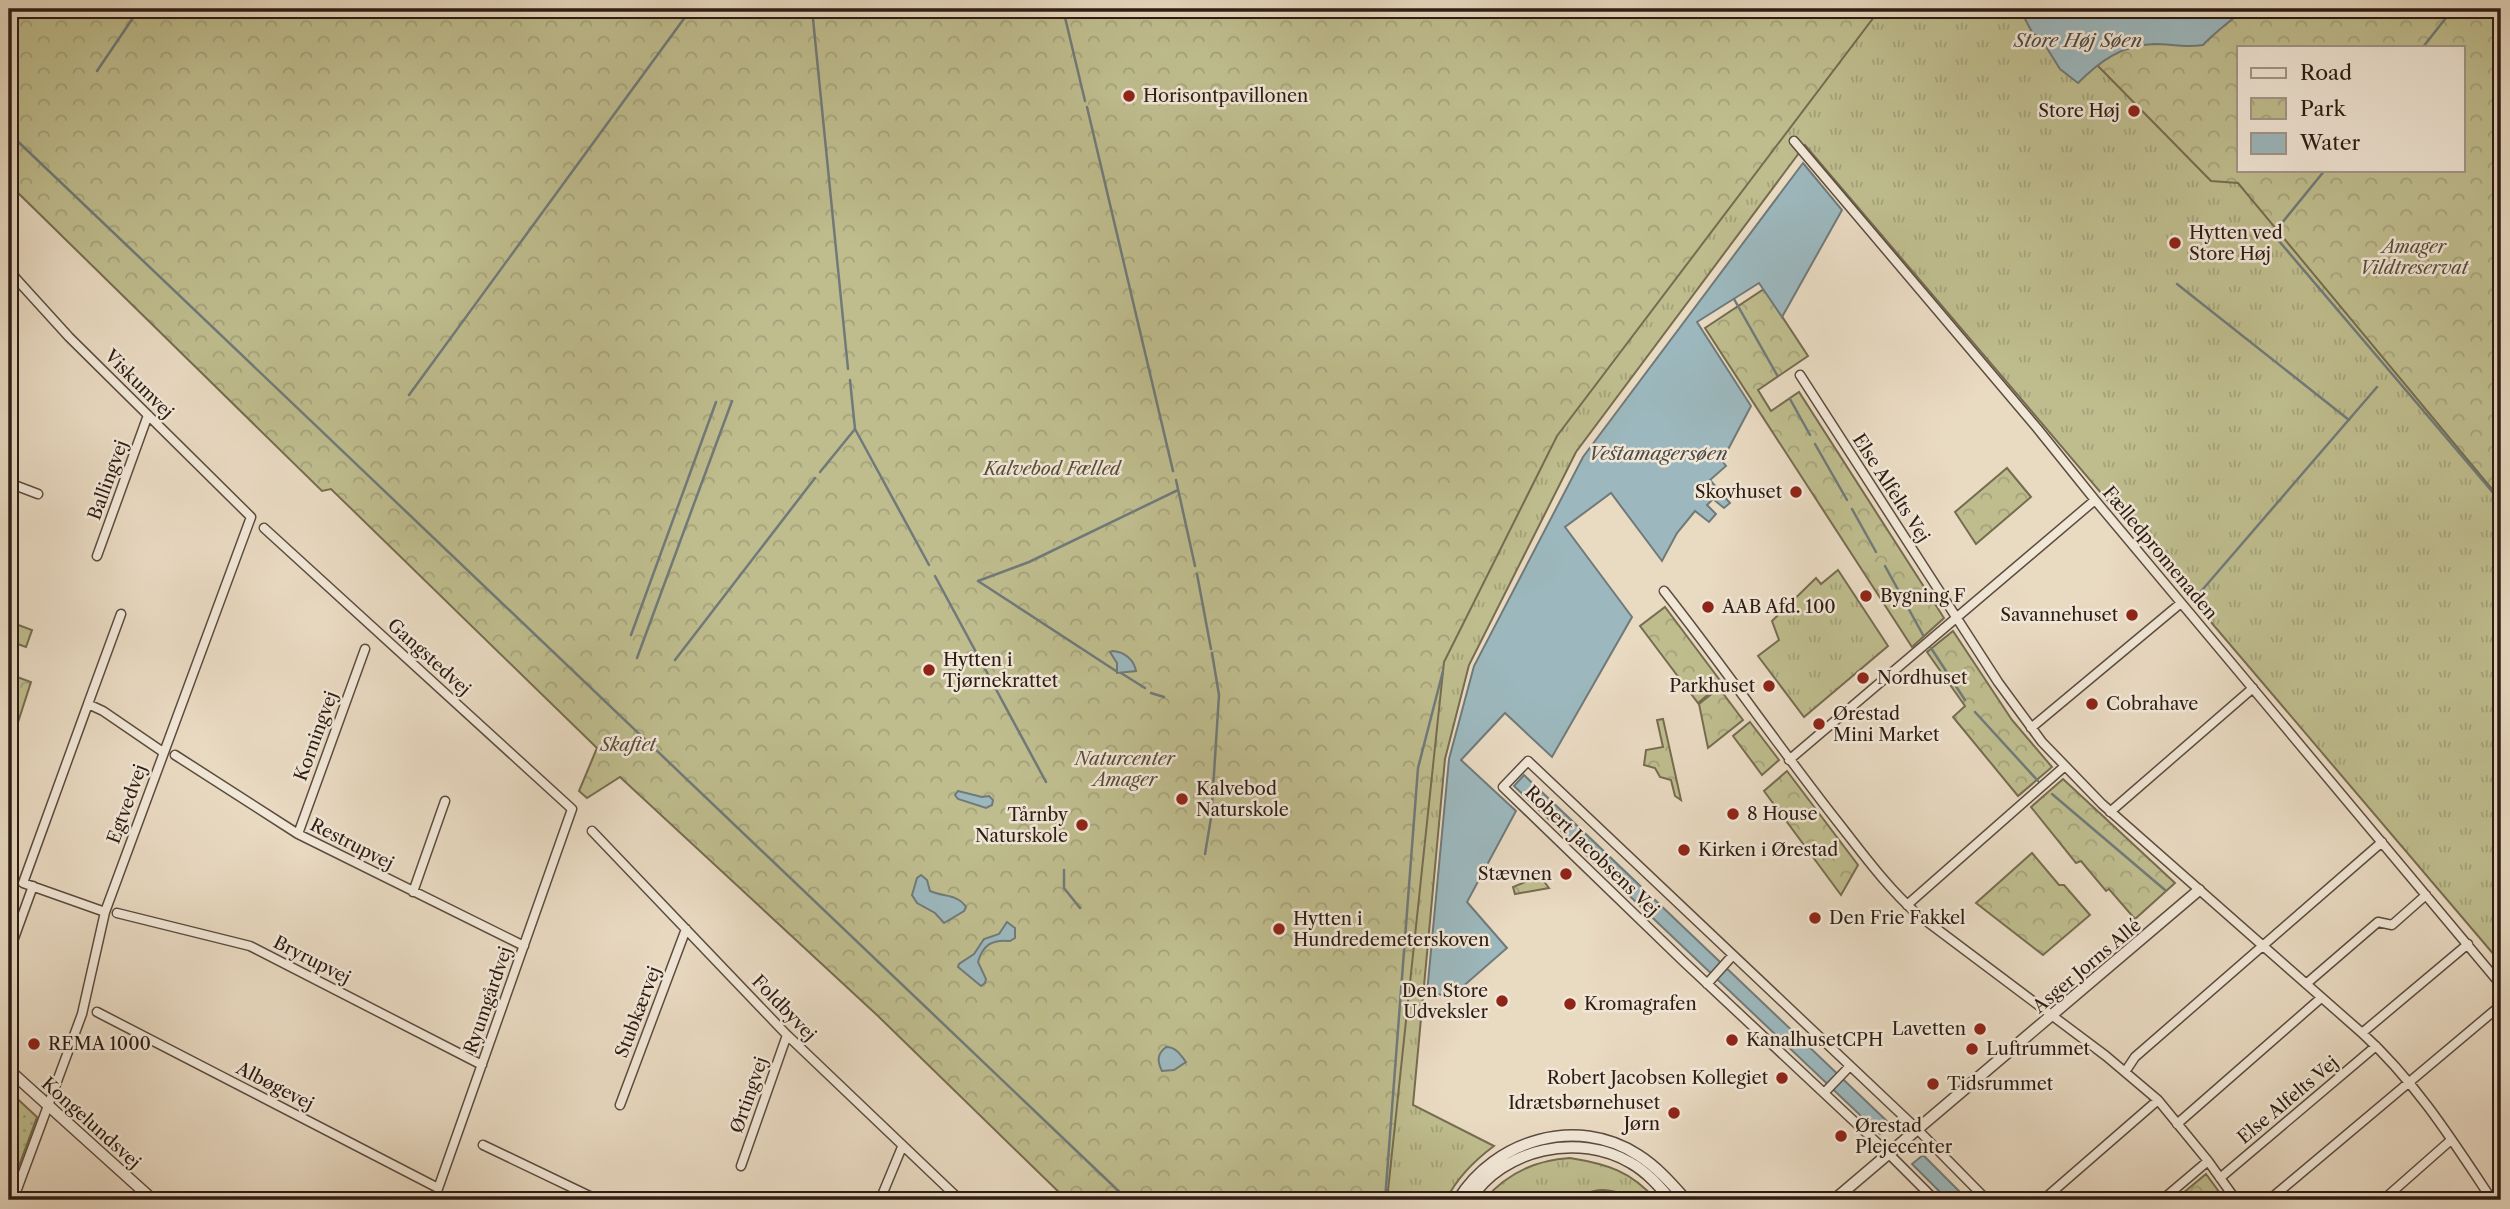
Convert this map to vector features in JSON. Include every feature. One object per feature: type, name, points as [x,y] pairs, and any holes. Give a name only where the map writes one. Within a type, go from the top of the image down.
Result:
[{"type":"street","name":"Fælledpromenaden","points":[[1794,141],[2029,418],[2501,985]]},
{"type":"street","points":[[9,295],[12,274]]},
{"type":"street","name":"Viskumvej","points":[[12,274],[69,337],[251,517]]},
{"type":"street","name":"Else Alfelts Vej","points":[[1800,374],[1956,618],[2031,728],[2110,812],[2376,1046],[2409,1081],[2492,1200]]},
{"type":"street","name":"Ballingvej","points":[[97,556],[148,415]]},
{"type":"street","points":[[9,483],[38,494]]},
{"type":"street","points":[[1789,760],[2095,500]]},
{"type":"street","name":"Egtvedvej","points":[[13,1200],[87,998],[105,912],[251,517]]},
{"type":"street","name":"Gangstedvej","points":[[264,528],[572,809]]},
{"type":"street","points":[[1664,591],[1863,856],[1907,905],[2158,1100],[2236,1200]]},
{"type":"street","points":[[2031,728],[2181,603]]},
{"type":"street","points":[[105,912],[23,883],[121,614]]},
{"type":"street","name":"Korningvej","points":[[298,834],[365,649]]},
{"type":"street","points":[[2110,812],[2253,688]]},
{"type":"street","points":[[88,704],[103,711],[163,752]]},
{"type":"street","name":"Restrupvej","points":[[175,755],[298,834],[524,946]]},
{"type":"street","name":"Robert Jacobsens Vej","points":[[1935,1200],[1709,981],[1503,787],[1528,761],[1918,1130],[1987,1200]]},
{"type":"street","points":[[1907,905],[2065,766]]},
{"type":"street","points":[[413,892],[445,801]]},
{"type":"street","name":"Ryumgårdvej","points":[[434,1200],[572,809]]},
{"type":"street","name":"Foldbyvej","points":[[593,831],[786,1035],[960,1200]]},
{"type":"street","points":[[2125,1072],[2135,1057],[2382,842]]},
{"type":"street","points":[[9,952],[33,886]]},
{"type":"street","name":"Asger Jorns Allé","points":[[1834,1200],[2199,890]]},
{"type":"street","points":[[2306,984],[2378,922],[2392,925],[2426,895]]},
{"type":"street","name":"Bryrupvej","points":[[117,913],[223,937],[250,946],[482,1065]]},
{"type":"street","points":[[9,917],[20,921]]},
{"type":"street","name":"Stubkærvej","points":[[620,1105],[686,929]]},
{"type":"street","points":[[2362,1033],[2468,944]]},
{"type":"street","points":[[1709,981],[1733,955]]},
{"type":"street","points":[[2177,1124],[2321,998]]},
{"type":"street","points":[[2269,1200],[2501,1005]]},
{"type":"street","name":"Albøgevej","points":[[97,1012],[438,1188]]},
{"type":"street","name":"Ørtingvej","points":[[741,1166],[786,1035]]},
{"type":"street","name":"Else Alfelts Vej","points":[[2220,1178],[2376,1046]]},
{"type":"street","points":[[1824,1093],[1850,1066]]},
{"type":"street","name":"Kongelundsvej","points":[[9,1070],[153,1200]]},
{"type":"street","points":[[2043,1200],[2158,1100]]},
{"type":"street","points":[[1458,1200],[1479,1173],[1513,1149],[1552,1137],[1573,1136],[1617,1144],[1637,1154],[1655,1167],[1686,1200]]},
{"type":"street","points":[[2382,1200],[2451,1140]]},
{"type":"street","points":[[483,1144],[598,1200]]},
{"type":"street","points":[[880,1200],[902,1147]]},
{"type":"street","points":[[1470,1200],[1486,1180],[1519,1158],[1554,1148],[1572,1147],[1612,1154],[1630,1163],[1647,1175],[1671,1200]]},
{"type":"street","points":[[2162,1200],[2208,1161]]},
{"type":"green space","name":"Kalvebod Fælled","points":[[9,9],[2501,9],[2501,963],[1805,145],[1576,452],[1469,665],[1445,759],[1413,1105],[1494,1146],[1467,1170],[1446,1200],[1152,1200]]},
{"type":"green space","name":"Kalvebod Fælled","points":[[9,9],[1880,9],[1557,436],[1444,662],[1387,1200],[1067,1200],[878,1016],[620,777],[587,798],[579,791],[597,748],[331,489],[322,491],[9,184]]},
{"type":"green space","name":"Amager Vildtreservat","points":[[2042,9],[2501,9],[2501,500],[2238,183],[2211,181]]},
{"type":"green space","points":[[1764,289],[1808,356],[1758,390],[1771,411],[1799,392],[1944,618],[1912,647],[1705,328]]},
{"type":"green space","points":[[2007,468],[2031,497],[1976,544],[1955,512]]},
{"type":"green space","points":[[1838,570],[1888,646],[1804,717],[1758,656],[1779,640],[1772,621],[1816,578],[1821,584]]},
{"type":"green space","points":[[1665,607],[1722,683],[1698,703],[1640,626]]},
{"type":"green space","points":[[13,623],[32,630],[26,647],[9,641]]},
{"type":"green space","points":[[1953,631],[2012,720],[2052,767],[2018,796],[1953,717],[1965,706],[1927,652]]},
{"type":"green space","points":[[9,674],[31,682],[9,750]]},
{"type":"green space","points":[[1719,688],[1743,720],[1708,748],[1699,704]]},
{"type":"green space","points":[[1663,719],[1681,800],[1675,796],[1671,780],[1660,777],[1655,768],[1644,765],[1646,750],[1663,747],[1657,720]]},
{"type":"green space","points":[[1750,722],[1779,760],[1762,775],[1733,736]]},
{"type":"green space","points":[[1787,771],[1858,865],[1841,895],[1764,791]]},
{"type":"green space","points":[[2063,779],[2175,883],[2135,919],[2109,889],[2106,891],[2081,861],[2076,863],[2031,807]]},
{"type":"green space","points":[[2032,853],[2059,885],[2064,885],[2090,915],[2043,955],[1976,903]]},
{"type":"green space","points":[[1540,876],[1549,888],[1515,894],[1513,887]]},
{"type":"green space","points":[[9,1091],[37,1117],[9,1193]]},
{"type":"green space","points":[[1570,1158],[1618,1170],[1637,1182],[1656,1200],[1603,1190],[1552,1201],[1484,1200],[1512,1175],[1534,1165]]},
{"type":"green space","points":[[2206,1174],[2225,1200],[2177,1198]]},
{"type":"water","name":"Store Høj Søen","points":[[2015,9],[2244,9],[2203,45],[2154,44],[2132,47],[2103,61],[2078,83],[2060,69],[2040,37],[2033,34],[2024,17],[2018,16]]},
{"type":"water","name":"Vestamagersøen","points":[[1803,163],[1842,210],[1782,317],[1759,283],[1697,322],[1751,406],[1722,461],[1726,466],[1710,480],[1730,503],[1724,508],[1713,499],[1707,505],[1716,514],[1709,522],[1695,511],[1677,533],[1662,561],[1611,493],[1565,527],[1632,617],[1552,757],[1505,713],[1461,760],[1516,811],[1467,902],[1507,948],[1452,996],[1427,993],[1449,759],[1474,666],[1583,457]]},
{"type":"water","points":[[1110,652],[1128,657],[1136,671],[1117,673],[1117,663]]},
{"type":"water","points":[[1524,775],[1891,1125],[1880,1134],[1514,786]]},
{"type":"water","points":[[958,791],[982,797],[989,796],[993,800],[992,805],[986,808],[958,799],[955,795]]},
{"type":"water","points":[[921,875],[927,880],[930,891],[959,900],[966,907],[964,911],[944,923],[935,913],[917,903],[912,895],[917,878]]},
{"type":"water","points":[[1007,922],[1015,928],[1015,938],[993,942],[983,951],[978,962],[986,979],[981,986],[958,967],[959,964],[974,954],[984,939],[999,934]]},
{"type":"water","points":[[1166,1047],[1175,1050],[1186,1062],[1174,1070],[1162,1071],[1159,1058]]},
{"type":"water","points":[[1923,1155],[1968,1200],[1948,1200],[1912,1164]]},
{"type":"waterway","points":[[97,71],[139,9]]},
{"type":"waterway","points":[[409,395],[691,9]]},
{"type":"waterway","points":[[812,9],[848,369]]},
{"type":"waterway","points":[[1063,9],[1085,101]]},
{"type":"waterway","points":[[2424,46],[2453,9]]},
{"type":"waterway","points":[[1087,107],[1173,471]]},
{"type":"waterway","points":[[9,133],[1128,1200]]},
{"type":"waterway","points":[[2323,172],[2273,234],[2501,502]]},
{"type":"waterway","points":[[2177,284],[2349,420]]},
{"type":"waterway","points":[[1734,299],[1777,375]]},
{"type":"waterway","points":[[850,380],[855,429],[929,565]]},
{"type":"waterway","points":[[2197,596],[2377,387]]},
{"type":"waterway","points":[[1790,399],[1810,435]]},
{"type":"waterway","points":[[637,658],[732,401]]},
{"type":"waterway","points":[[631,635],[716,402]]},
{"type":"waterway","points":[[820,472],[855,429]]},
{"type":"waterway","points":[[1815,444],[1847,500]]},
{"type":"waterway","points":[[675,660],[815,478]]},
{"type":"waterway","points":[[1176,480],[1195,566]]},
{"type":"waterway","points":[[978,581],[1029,562],[1178,490]]},
{"type":"waterway","points":[[1852,509],[1876,552]]},
{"type":"waterway","points":[[1885,566],[1923,635]]},
{"type":"waterway","points":[[1197,574],[1211,649]]},
{"type":"waterway","points":[[935,576],[1046,782]]},
{"type":"waterway","points":[[978,581],[1116,671]]},
{"type":"waterway","points":[[1931,648],[1965,700]]},
{"type":"waterway","points":[[1212,653],[1219,695],[1212,805]]},
{"type":"waterway","points":[[1385,1200],[1418,768],[1443,671]]},
{"type":"waterway","points":[[1121,673],[1145,688]]},
{"type":"waterway","points":[[1151,693],[1164,697]]},
{"type":"waterway","points":[[1975,712],[2038,781]]},
{"type":"waterway","points":[[2052,794],[2165,890]]},
{"type":"waterway","points":[[1205,854],[1211,818]]},
{"type":"waterway","points":[[1064,870],[1064,888],[1080,908]]},
{"type":"waterway","points":[[2497,967],[2501,963]]},
{"type":"place","name":"Horisontpavillonen","points":[[1129,96]]},
{"type":"place","name":"Store Høj","points":[[2134,111]]},
{"type":"place","name":"Hytten ved Store Høj","points":[[2175,243]]},
{"type":"place","name":"Skovhuset","points":[[1796,492]]},
{"type":"place","name":"Bygning F","points":[[1866,596]]},
{"type":"place","name":"AAB Afd. 100","points":[[1708,607]]},
{"type":"place","name":"Savannehuset","points":[[2132,615]]},
{"type":"place","name":"Hytten i Tjørnekrattet","points":[[929,670]]},
{"type":"place","name":"Nordhuset","points":[[1863,678]]},
{"type":"place","name":"Parkhuset","points":[[1769,686]]},
{"type":"place","name":"Cobrahave","points":[[2092,704]]},
{"type":"place","name":"Ørestad Mini Market","points":[[1819,724]]},
{"type":"place","name":"Kalvebod Naturskole","points":[[1182,799]]},
{"type":"place","name":"8 House","points":[[1733,814]]},
{"type":"place","name":"Tårnby Naturskole","points":[[1082,825]]},
{"type":"place","name":"Kirken i Ørestad","points":[[1684,850]]},
{"type":"place","name":"Stævnen","points":[[1566,874]]},
{"type":"place","name":"Den Frie Fakkel","points":[[1815,918]]},
{"type":"place","name":"Hytten i Hundredemeterskoven","points":[[1279,929]]},
{"type":"place","name":"Den Store Udveksler","points":[[1502,1001]]},
{"type":"place","name":"Kromagrafen","points":[[1570,1004]]},
{"type":"place","name":"Lavetten","points":[[1980,1029]]},
{"type":"place","name":"KanalhusetCPH","points":[[1732,1040]]},
{"type":"place","name":"REMA 1000","points":[[34,1044]]},
{"type":"place","name":"Luftrummet","points":[[1972,1049]]},
{"type":"place","name":"Robert Jacobsen Kollegiet","points":[[1782,1078]]},
{"type":"place","name":"Tidsrummet","points":[[1933,1084]]},
{"type":"place","name":"Idrætsbørnehuset Jørn","points":[[1674,1113]]},
{"type":"place","name":"Ørestad Plejecenter","points":[[1841,1136]]},
{"type":"park label","name":"Skaftet","points":[[628,745]]},
{"type":"park label","name":"Naturcenter Amager","points":[[1125,769]]}]
